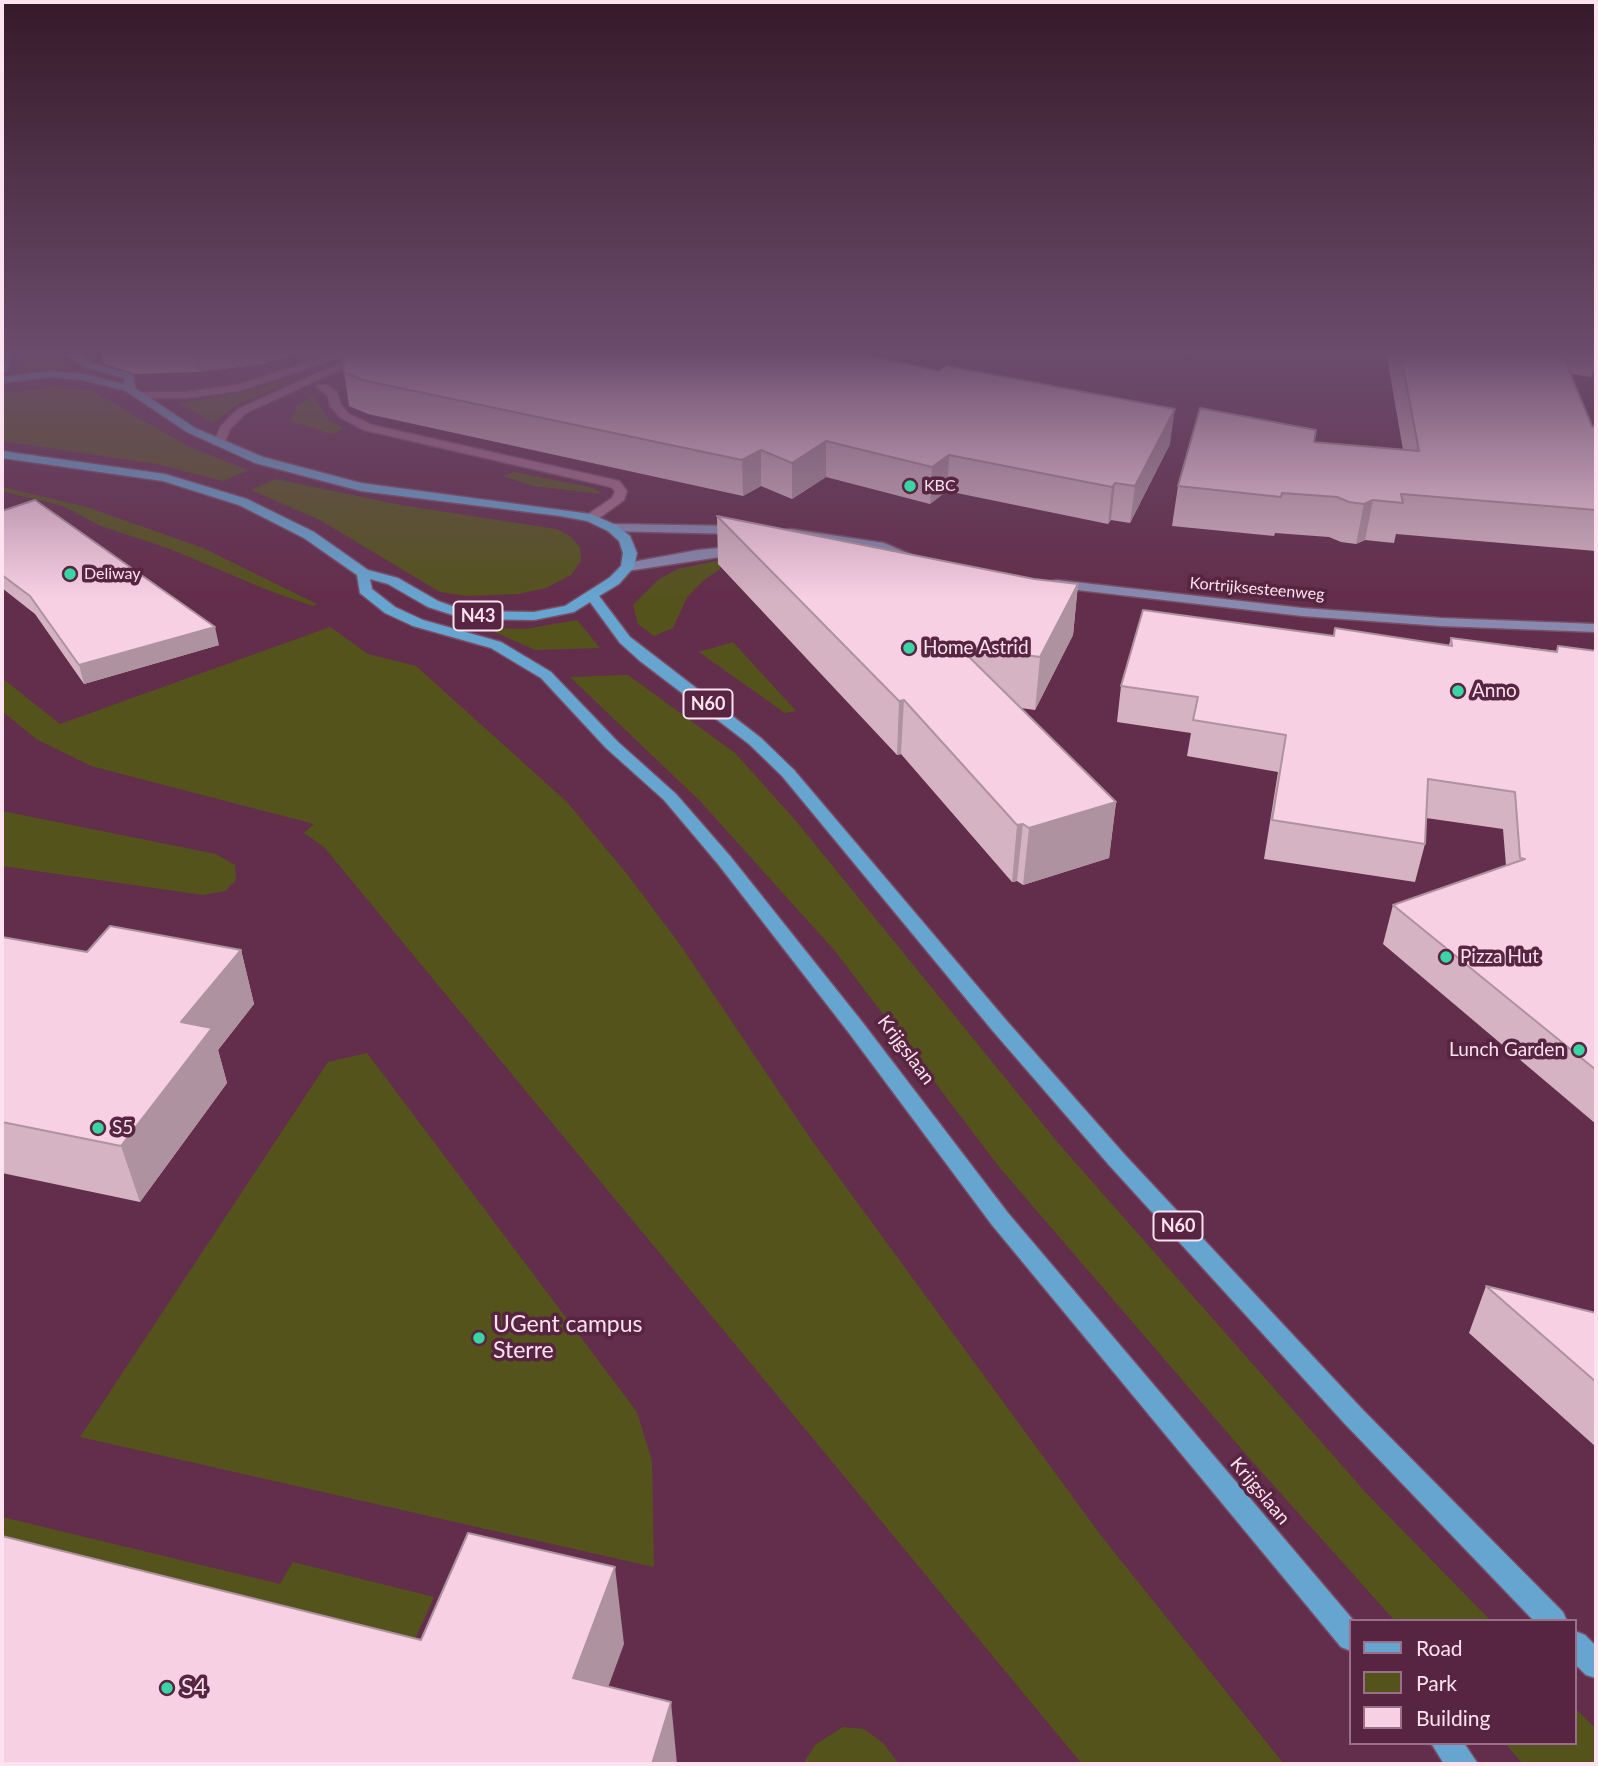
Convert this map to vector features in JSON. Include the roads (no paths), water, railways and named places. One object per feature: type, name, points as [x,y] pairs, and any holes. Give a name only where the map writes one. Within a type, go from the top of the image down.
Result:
[{"type":"main road","points":[[201,433],[219,444],[308,475],[361,487],[590,518],[612,528],[625,539],[630,553],[627,567],[698,554],[751,550]]},
{"type":"main road","name":"N43","points":[[2,454],[139,473],[220,494],[273,515],[309,535],[363,573],[393,581],[433,604],[465,615],[534,616],[569,609],[614,581],[627,567]]},
{"type":"main road","points":[[612,528],[753,531]]},
{"type":"main road","points":[[777,532],[858,541],[884,547],[924,562],[867,559]]},
{"type":"main road","name":"Krijgslaan","points":[[363,573],[365,590],[390,610],[418,623],[496,645],[546,675],[612,745],[670,797],[724,860],[840,1007],[1000,1219],[1158,1411],[1350,1637]]},
{"type":"main road","name":"Kortrijksesteenweg","points":[[1040,582],[1302,612],[1596,628]]},
{"type":"main road","name":"N60","points":[[592,596],[625,640],[676,684],[724,716],[788,773],[999,1026],[1117,1160],[1354,1417],[1551,1619]]},
{"type":"main road","points":[[1577,1646],[1596,1665]]},
{"type":"main road","points":[[1446,1745],[1464,1764]]},
{"type":"street","points":[[219,444],[223,433]]},
{"type":"street","points":[[392,433],[615,484],[621,491],[618,500],[590,518]]},
{"type":"place","name":"KBC","points":[[910,486]]},
{"type":"place","name":"Deliway","points":[[70,574]]},
{"type":"place","name":"Home Astrid","points":[[909,648]]},
{"type":"place","name":"Anno","points":[[1458,691]]},
{"type":"place","name":"Pizza Hut","points":[[1446,957]]},
{"type":"place","name":"Lunch Garden","points":[[1579,1050]]},
{"type":"place","name":"S5","points":[[98,1128]]},
{"type":"place","name":"UGent campus Sterre","points":[[479,1338]]},
{"type":"place","name":"S4","points":[[167,1688]]}]
